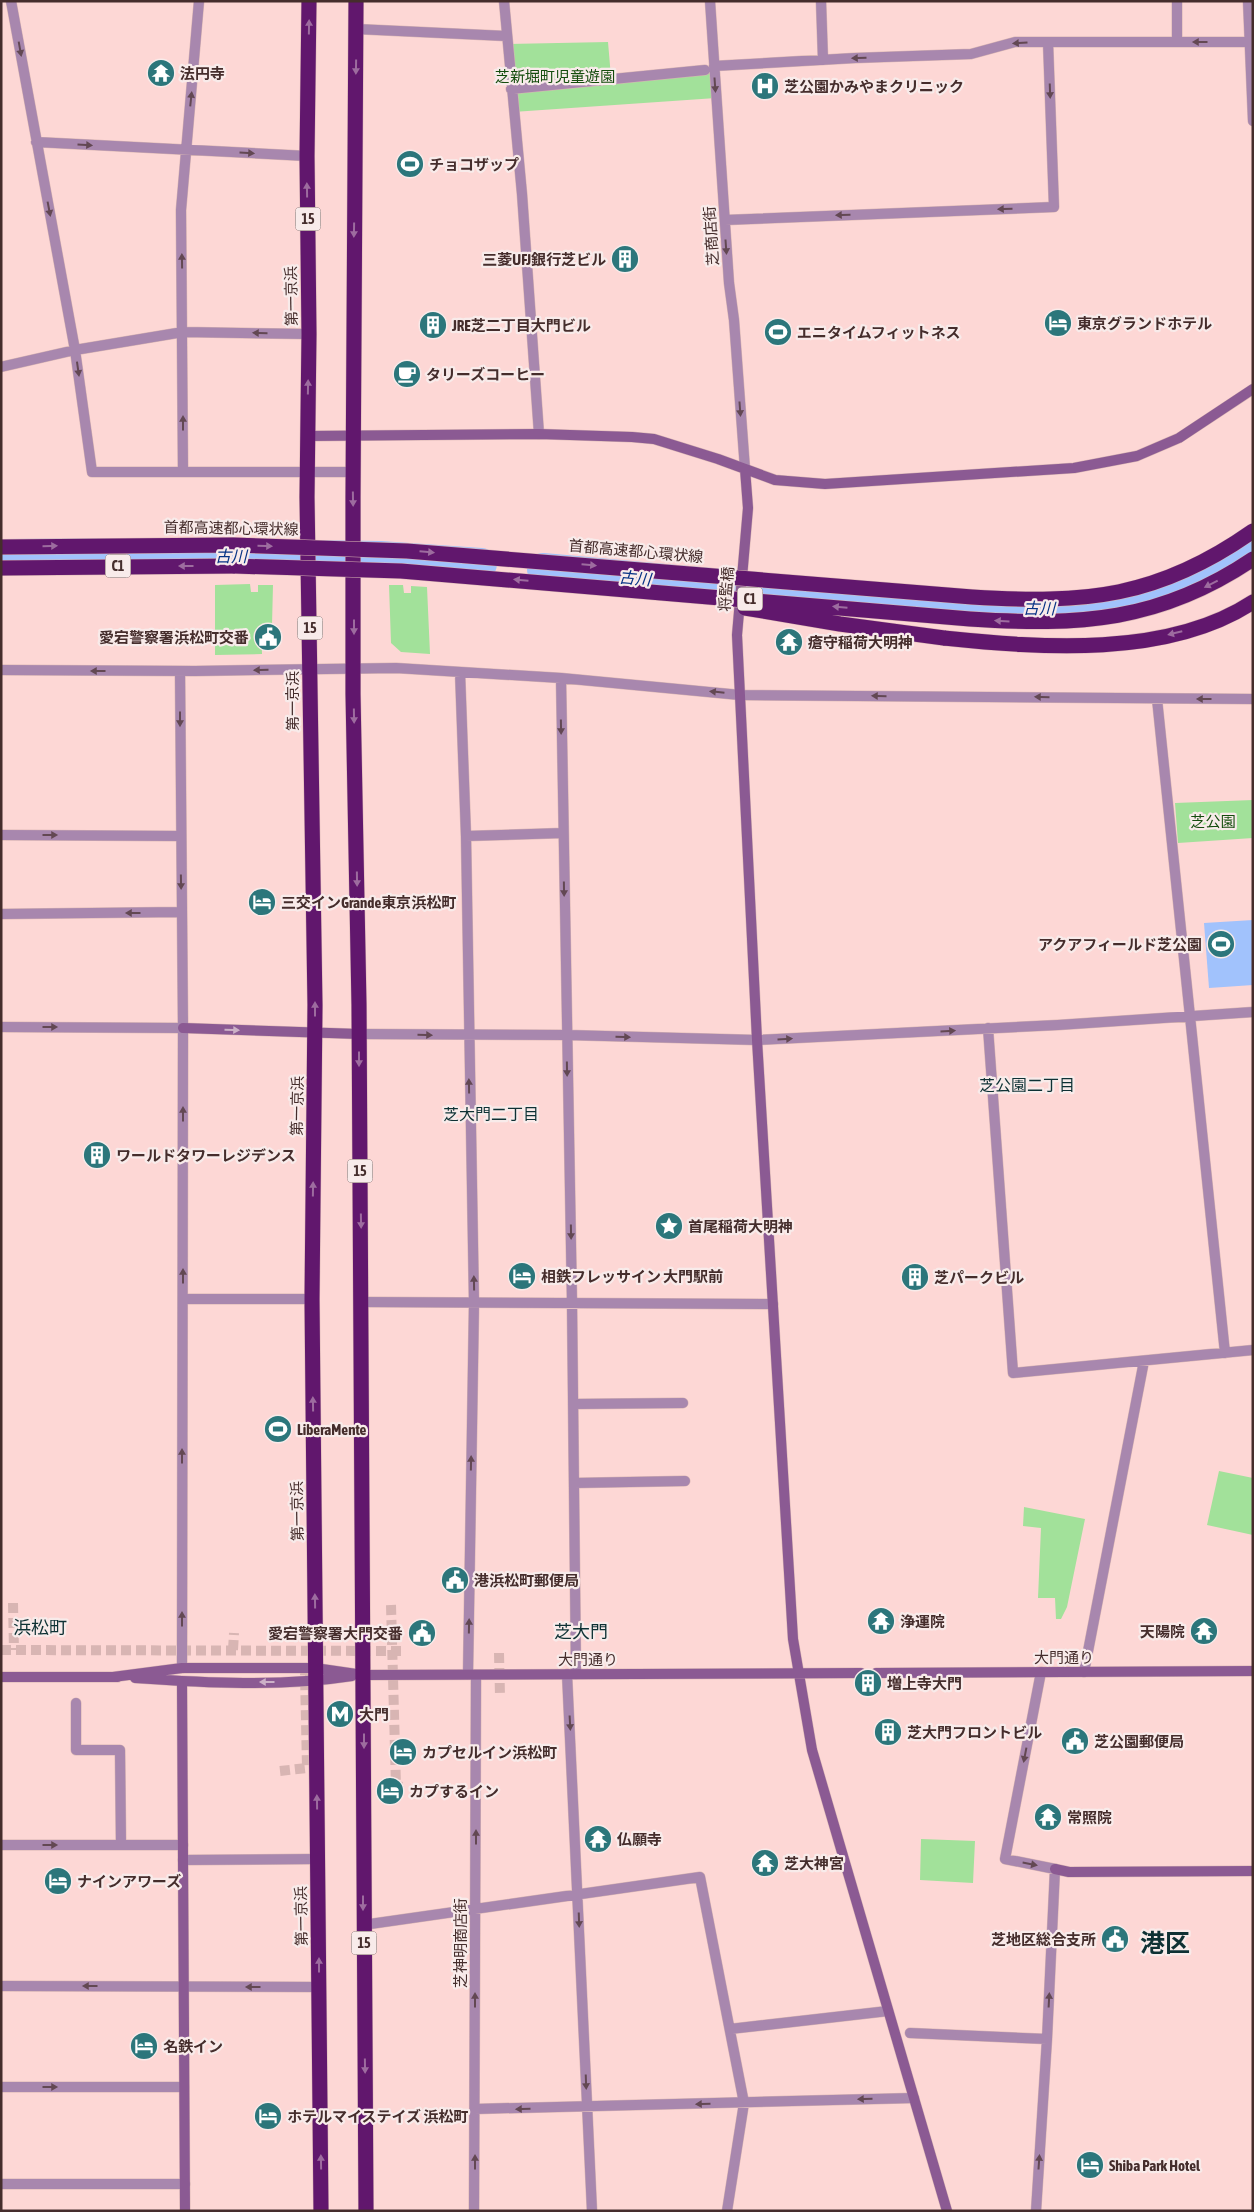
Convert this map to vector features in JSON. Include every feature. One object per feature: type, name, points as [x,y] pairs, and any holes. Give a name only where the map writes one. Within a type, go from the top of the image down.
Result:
[{"type":"highway","name":"第一京浜","points":[[309,1],[307,156],[309,334],[308,526],[315,1033],[312,1299],[321,2211]]},
{"type":"highway","name":"15","points":[[356,1],[352,472],[362,1302],[366,2211]]},
{"type":"highway","name":"首都高速都心環状線","points":[[1,547],[224,545],[407,550],[972,597],[1038,600],[1101,596],[1157,583],[1209,560],[1253,531]]},
{"type":"highway","name":"C1","points":[[1,568],[326,567],[401,571],[970,619],[1071,622],[1135,612],[1164,604],[1220,579],[1253,559]]},
{"type":"highway","name":"C1","points":[[636,590],[840,624],[944,638],[1056,646],[1131,642],[1195,628],[1224,618],[1253,602]]},
{"type":"street","points":[[11,1],[75,350],[92,472],[352,472]]},
{"type":"street","points":[[183,472],[181,210],[199,1]]},
{"type":"street","points":[[504,1],[522,194],[539,434]]},
{"type":"street","name":"芝商店街","points":[[710,1],[710,68],[745,469]]},
{"type":"street","points":[[821,1],[823,60]]},
{"type":"street","points":[[1177,1],[1177,42]]},
{"type":"street","points":[[1248,1],[1253,122]]},
{"type":"street","points":[[356,29],[506,36]]},
{"type":"street","points":[[511,89],[710,68],[823,60],[971,54],[1015,42],[1251,42]]},
{"type":"street","points":[[724,220],[1054,207],[1048,42]]},
{"type":"street","points":[[36,142],[307,156]]},
{"type":"street","points":[[1,367],[75,350],[183,332],[309,334]]},
{"type":"street","points":[[308,436],[539,434],[654,439],[775,480],[825,484],[1074,468],[1137,456],[1178,438],[1253,389]]},
{"type":"street","name":"将監橋","points":[[745,469],[748,508],[737,635],[757,1040],[793,1639],[812,1750],[947,2211]]},
{"type":"street","points":[[1,670],[180,671],[353,668],[561,678],[740,695],[1253,699]]},
{"type":"street","points":[[180,671],[183,1028],[182,1668]]},
{"type":"street","name":"芝神明商店街","points":[[460,672],[466,836],[474,1303],[472,1674],[476,1910],[474,2211]]},
{"type":"street","points":[[561,678],[574,1483],[572,1674],[578,1894],[592,2211]]},
{"type":"street","points":[[1157,698],[1225,1353]]},
{"type":"street","points":[[466,836],[563,833]]},
{"type":"street","points":[[1,835],[181,836]]},
{"type":"street","points":[[1,914],[182,912]]},
{"type":"street","points":[[1,1027],[183,1028],[359,1034],[567,1035],[757,1040],[1253,1012]]},
{"type":"street","points":[[988,1028],[1013,1373],[1253,1350]]},
{"type":"street","points":[[182,1299],[312,1299]]},
{"type":"street","points":[[362,1302],[773,1304]]},
{"type":"street","points":[[1084,1672],[1144,1361]]},
{"type":"street","points":[[573,1404],[683,1403]]},
{"type":"street","points":[[574,1483],[685,1481]]},
{"type":"street","points":[[113,1677],[182,1668],[316,1675]]},
{"type":"street","name":"大門通り","points":[[876,1674],[1253,1671]]},
{"type":"street","points":[[1041,1672],[1005,1859],[1069,1872],[1253,1871]]},
{"type":"street","name":"大門通り","points":[[316,1675],[861,1674]]},
{"type":"street","points":[[1,1677],[113,1677],[182,1682],[316,1675]]},
{"type":"street","points":[[182,1682],[185,2211]]},
{"type":"street","points":[[76,1704],[76,1750],[120,1750],[121,1845]]},
{"type":"street","points":[[1,1845],[183,1845]]},
{"type":"street","points":[[183,1860],[318,1859]]},
{"type":"street","points":[[1036,2211],[1055,1869]]},
{"type":"street","points":[[364,1926],[700,1877],[744,2103],[727,2211]]},
{"type":"street","points":[[1,1986],[319,1987]]},
{"type":"street","points":[[730,2029],[888,2011]]},
{"type":"street","points":[[910,2033],[1047,2039]]},
{"type":"street","points":[[1,2087],[184,2087]]},
{"type":"street","points":[[475,2110],[914,2098]]},
{"type":"street","points":[[1,2184],[185,2184]]},
{"type":"green space","name":"芝新堀町児童遊園","points":[[608,42],[611,77],[715,72],[716,98],[513,112],[507,44]]},
{"type":"green space","points":[[250,584],[251,592],[258,592],[258,585],[273,585],[272,625],[261,626],[262,654],[215,655],[215,585]]},
{"type":"green space","points":[[389,585],[403,585],[404,593],[411,593],[411,586],[427,587],[430,654],[401,652],[391,643]]},
{"type":"green space","name":"芝公園","points":[[1253,800],[1253,838],[1178,843],[1175,803]]},
{"type":"green space","points":[[1219,1471],[1253,1478],[1253,1535],[1207,1525]]},
{"type":"green space","points":[[1024,1507],[1085,1519],[1067,1607],[1061,1619],[1056,1619],[1055,1598],[1038,1598],[1041,1528],[1023,1526]]},
{"type":"green space","points":[[921,1839],[975,1841],[973,1883],[920,1880]]},
{"type":"water","points":[[1253,920],[1253,985],[1209,988],[1204,923]]},
{"type":"waterway","name":"古川","points":[[543,569],[968,606],[1026,609],[1084,607],[1131,599],[1168,588],[1204,572],[1253,541]]},
{"type":"waterway","name":"古川","points":[[1,555],[189,554],[380,557],[481,564]]},
{"type":"tunnel","points":[[13,1603],[14,1650]]},
{"type":"tunnel","points":[[391,1605],[396,1786],[402,1787]]},
{"type":"tunnel","points":[[233,1650],[234,1633]]},
{"type":"tunnel","points":[[1,1650],[403,1651]]},
{"type":"tunnel","points":[[499,1653],[500,1696]]},
{"type":"tunnel","points":[[280,1771],[307,1768],[305,1675],[310,1675]]},
{"type":"place","name":"法円寺","points":[[161,73]]},
{"type":"place","name":"芝公園かみやまクリニック","points":[[765,86]]},
{"type":"place","name":"チョコザップ","points":[[410,164]]},
{"type":"place","name":"三菱UFJ銀行芝ビル","points":[[625,259]]},
{"type":"place","name":"東京グランドホテル","points":[[1058,323]]},
{"type":"place","name":"JRE芝二丁目大門ビル","points":[[433,325]]},
{"type":"place","name":"エニタイムフィットネス","points":[[778,332]]},
{"type":"place","name":"タリーズコーヒー","points":[[407,374]]},
{"type":"place","name":"愛宕警察署浜松町交番","points":[[268,637]]},
{"type":"place","name":"瘡守稲荷大明神","points":[[789,642]]},
{"type":"place","name":"三交インGrande東京浜松町","points":[[262,902]]},
{"type":"place","name":"アクアフィールド芝公園","points":[[1221,944]]},
{"type":"place","name":"ワールドタワーレジデンス","points":[[97,1155]]},
{"type":"place","name":"首尾稲荷大明神","points":[[669,1226]]},
{"type":"place","name":"相鉄フレッサイン 大門駅前","points":[[522,1276]]},
{"type":"place","name":"芝パークビル","points":[[915,1277]]},
{"type":"place","name":"LiberaMente","points":[[278,1429]]},
{"type":"place","name":"港浜松町郵便局","points":[[455,1580]]},
{"type":"place","name":"浄運院","points":[[881,1621]]},
{"type":"place","name":"天陽院","points":[[1204,1631]]},
{"type":"place","name":"愛宕警察署大門交番","points":[[422,1633]]},
{"type":"place","name":"増上寺大門","points":[[868,1683]]},
{"type":"place","name":"大門","points":[[340,1714]]},
{"type":"place","name":"芝大門フロントビル","points":[[888,1732]]},
{"type":"place","name":"芝公園郵便局","points":[[1075,1741]]},
{"type":"place","name":"カプセルイン浜松町","points":[[403,1752]]},
{"type":"place","name":"カプするイン","points":[[390,1791]]},
{"type":"place","name":"常照院","points":[[1048,1817]]},
{"type":"place","name":"仏願寺","points":[[598,1839]]},
{"type":"place","name":"芝大神宮","points":[[765,1863]]},
{"type":"place","name":"ナインアワーズ","points":[[58,1881]]},
{"type":"place","name":"芝地区総合支所","points":[[1115,1939]]},
{"type":"place","name":"名鉄イン","points":[[144,2046]]},
{"type":"place","name":"ホテルマイステイズ 浜松町","points":[[268,2116]]},
{"type":"place","name":"Shiba Park Hotel","points":[[1090,2165]]},
{"type":"district","name":"芝公園二丁目","points":[[1027,1085]]},
{"type":"district","name":"芝大門二丁目","points":[[491,1114]]},
{"type":"district","name":"浜松町","points":[[40,1627]]},
{"type":"district","name":"芝大門","points":[[581,1631]]},
{"type":"district","name":"港区","points":[[1165,1943]]}]
